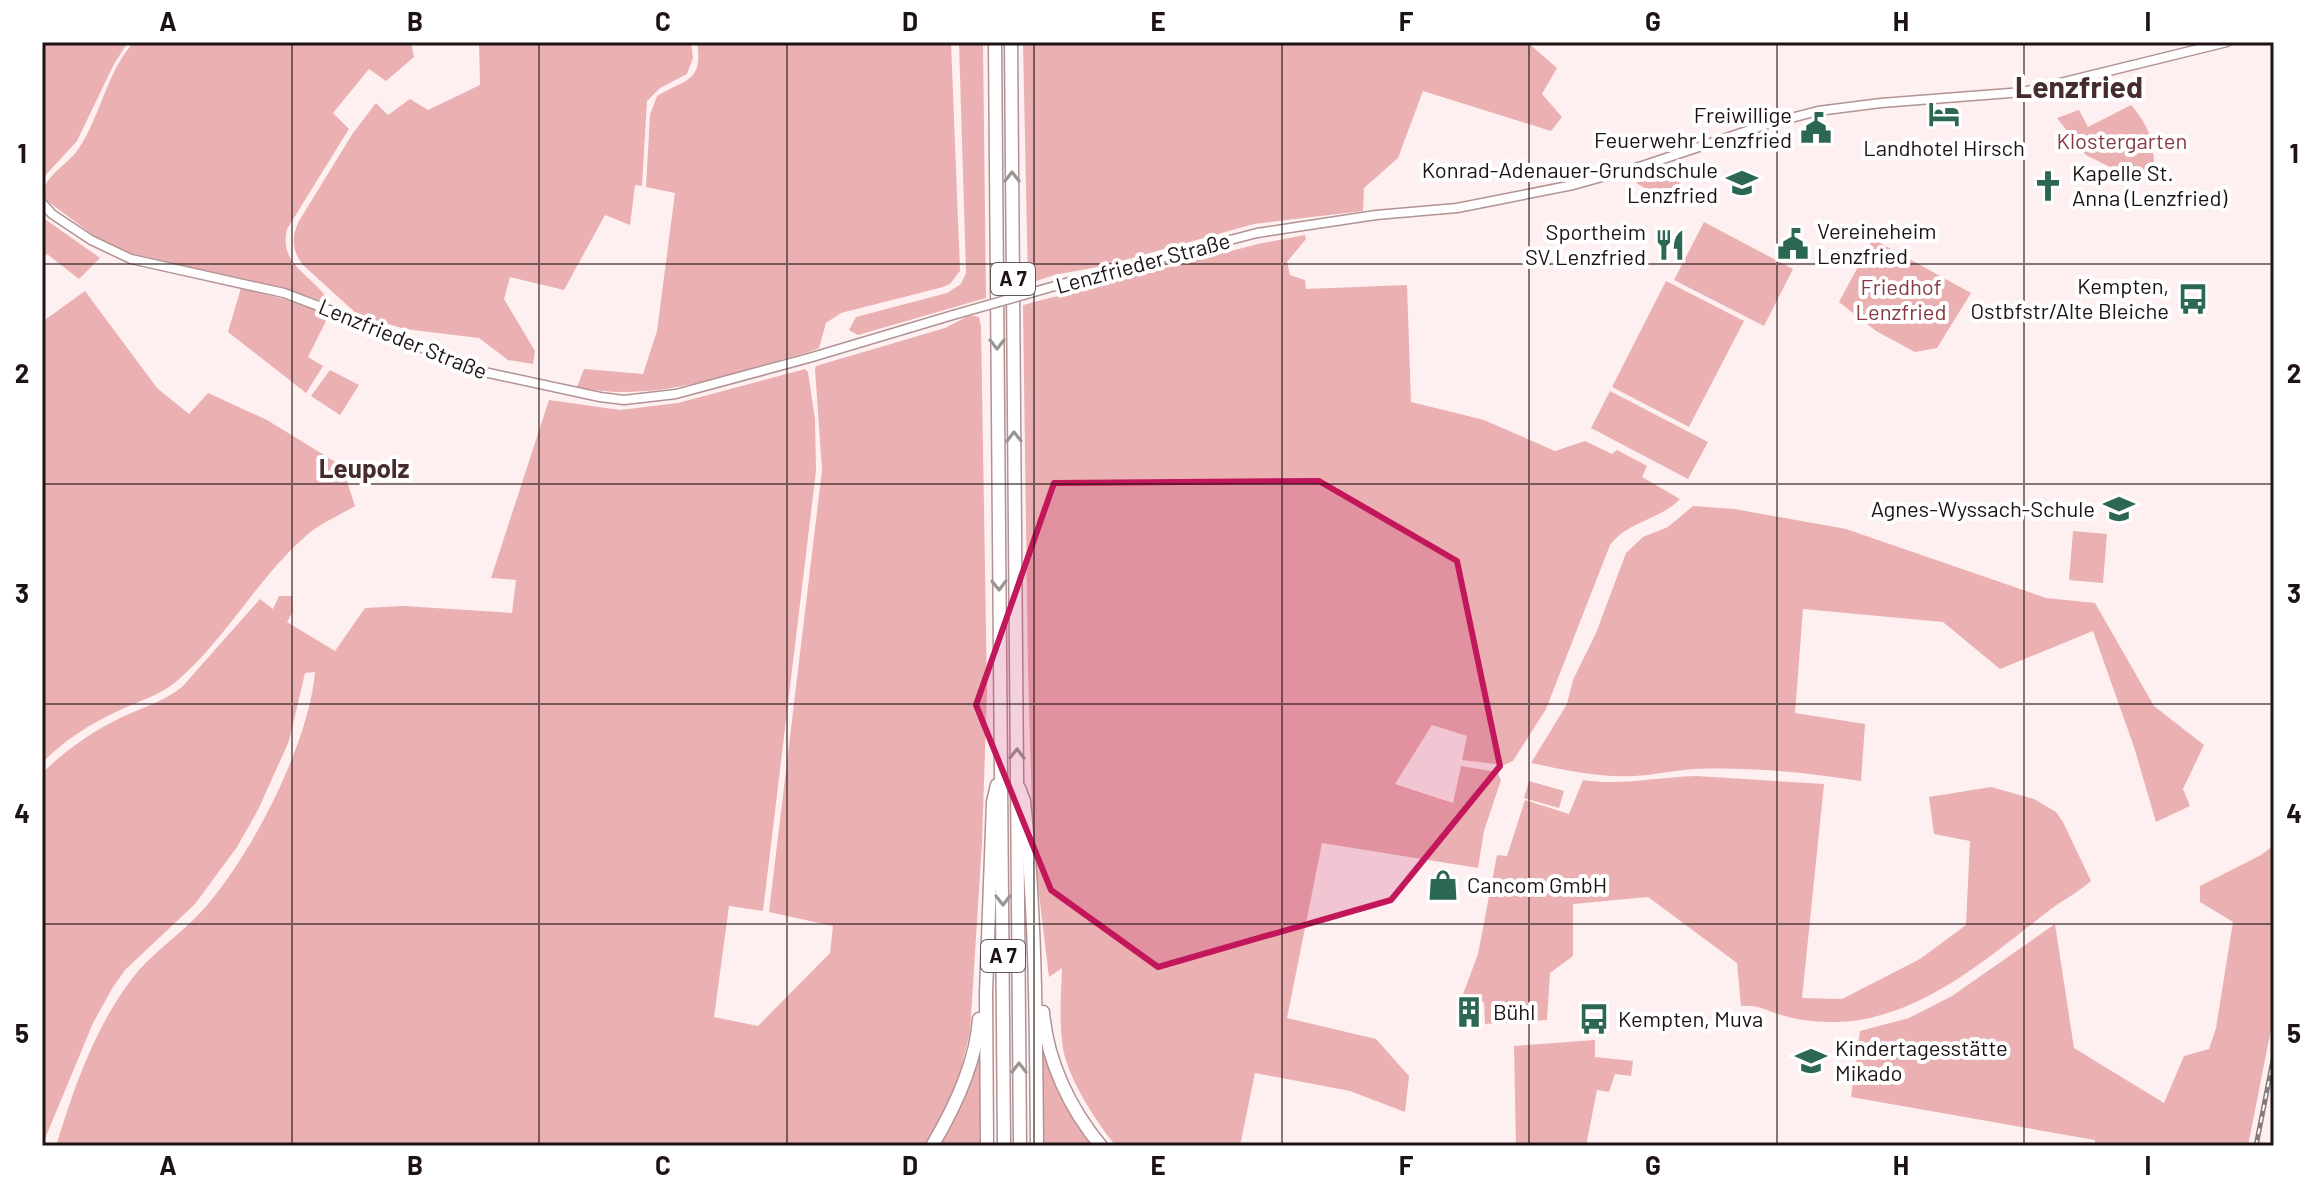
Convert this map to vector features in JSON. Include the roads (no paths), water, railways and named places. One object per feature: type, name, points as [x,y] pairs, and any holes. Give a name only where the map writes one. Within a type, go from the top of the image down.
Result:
[{"type":"highway","name":"A 7","points":[[995,42],[1004,1146]]},
{"type":"highway","name":"A 7","points":[[1011,42],[1020,1146]]},
{"type":"highway","points":[[987,1146],[986,993],[993,802],[1001,766]]},
{"type":"highway","points":[[1016,781],[1024,801],[1028,839],[1036,983],[1037,1146]]},
{"type":"highway","points":[[1036,983],[1042,995],[1052,1056],[1070,1102],[1101,1146]]},
{"type":"highway","points":[[932,1146],[946,1123],[965,1078],[978,1033],[980,1007],[986,993]]},
{"type":"street","name":"Lenzfrieder Straße","points":[[42,203],[52,214],[91,240],[131,259],[284,293],[382,330],[470,369],[624,400],[676,394],[1069,282],[1257,233],[1376,215],[1457,208],[1573,185],[1818,111],[2023,92],[2227,42]]},
{"type":"railway","points":[[2256,1146],[2274,1055]]},
{"type":"place","name":"Landhotel Hirsch","points":[[1944,114]]},
{"type":"place","name":"Freiwillige Feuerwehr Lenzfried","points":[[1816,128]]},
{"type":"place","name":"Konrad-Adenauer-Grundschule Lenzfried","points":[[1742,183]]},
{"type":"place","name":"Kapelle St. Anna (Lenzfried)","points":[[2048,186]]},
{"type":"place","name":"Vereineheim Lenzfried","points":[[1793,244]]},
{"type":"place","name":"Sportheim SV Lenzfried","points":[[1670,245]]},
{"type":"place","name":"Kempten, Ostbfstr/Alte Bleiche","points":[[2193,299]]},
{"type":"place","name":"Agnes-Wyssach-Schule","points":[[2119,509]]},
{"type":"place","name":"Cancom GmbH","points":[[1443,885]]},
{"type":"place","name":"Bühl","points":[[1469,1012]]},
{"type":"place","name":"Kempten, Muva","points":[[1594,1019]]},
{"type":"place","name":"Kindertagesstätte Mikado","points":[[1811,1061]]},
{"type":"district","name":"Lenzfried","points":[[2079,88]]},
{"type":"district","name":"Leupolz","points":[[364,469]]},
{"type":"park label","name":"Klostergarten","points":[[2122,141]]},
{"type":"park label","name":"Friedhof Lenzfried","points":[[1901,300]]}]
